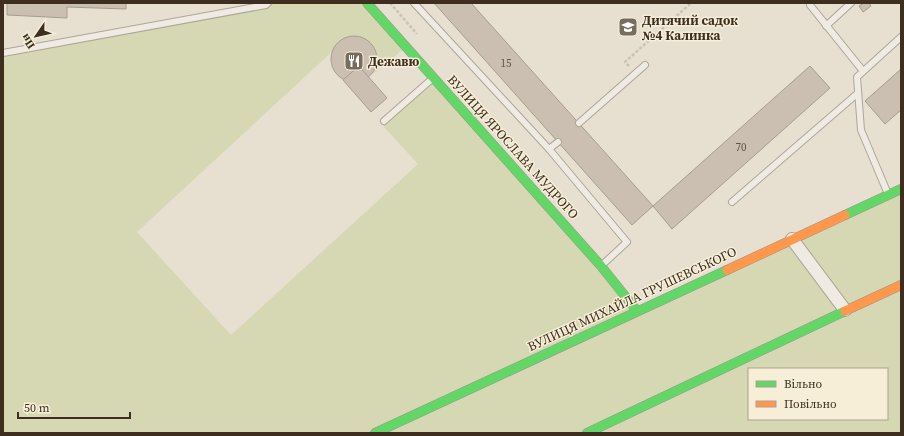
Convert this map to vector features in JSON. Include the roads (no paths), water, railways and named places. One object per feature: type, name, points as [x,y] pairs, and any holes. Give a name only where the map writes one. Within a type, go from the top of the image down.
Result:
[{"type":"street","name":"ВУЛИЦЯ ЯРОСЛАВА МУДРОГО","points":[[367,3],[601,266],[637,311]]},
{"type":"street","name":"ВУЛИЦЯ МИХАЙЛА ГРУШЕВСЬКОГО","points":[[375,433],[901,189]]},
{"type":"street","points":[[792,239],[845,310]]},
{"type":"street","points":[[587,433],[845,310],[901,285]]},
{"type":"lane","points":[[3,53],[268,3]]},
{"type":"lane","points":[[414,3],[549,149],[627,242],[601,266]]},
{"type":"lane","points":[[826,26],[851,3]]},
{"type":"lane","points":[[810,5],[863,71]]},
{"type":"lane","points":[[888,195],[861,130],[857,77],[901,37]]},
{"type":"lane","points":[[579,123],[645,65]]},
{"type":"lane","points":[[384,121],[433,78]]},
{"type":"lane","points":[[732,202],[858,93]]},
{"type":"lane","points":[[549,149],[558,142]]},
{"type":"place","name":"Дитячий садок №4 Калинка","points":[[628,27]]},
{"type":"place","name":"Дежавю","points":[[354,61]]}]
